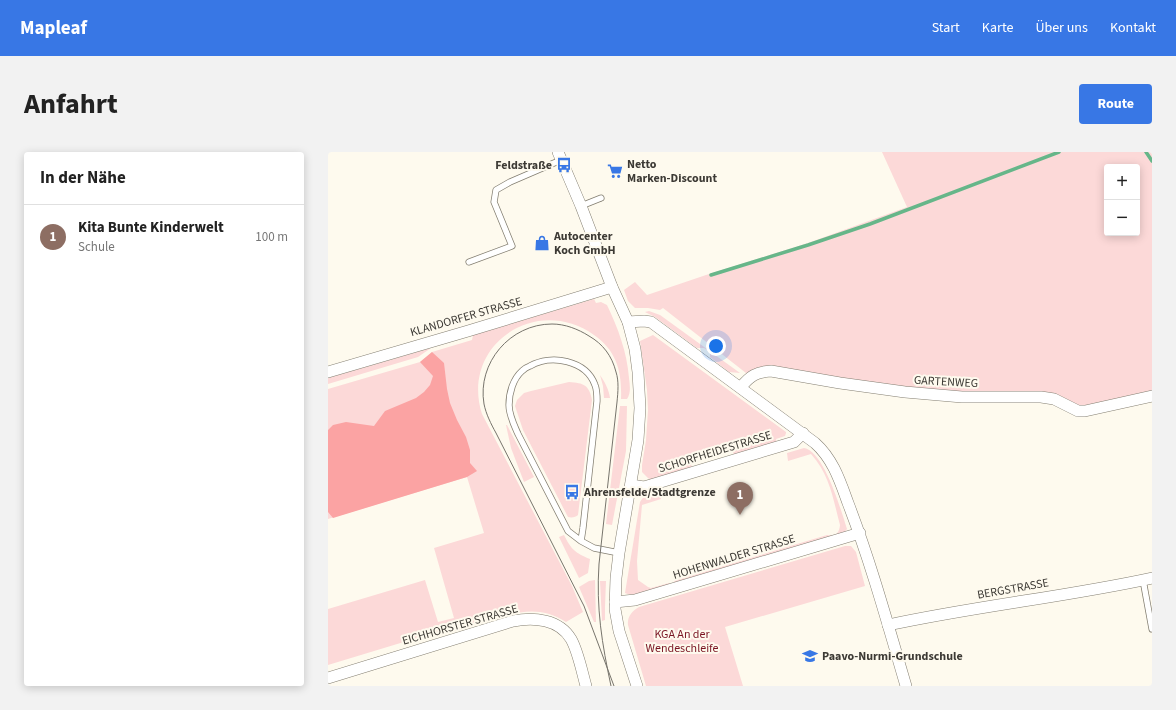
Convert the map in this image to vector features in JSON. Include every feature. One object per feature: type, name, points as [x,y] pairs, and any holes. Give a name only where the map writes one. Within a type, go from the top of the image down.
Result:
[{"type":"street","points":[[560,156],[611,284],[628,322],[635,349],[640,408],[638,440],[619,553],[616,578],[615,609],[619,631],[636,686]]},
{"type":"street","name":"KLANDORFER STRASSE","points":[[328,372],[475,329],[611,284]]},
{"type":"street","points":[[628,322],[651,322],[741,387],[824,450],[835,468],[860,533],[906,686]]},
{"type":"street","name":"GARTENWEG","points":[[741,387],[748,378],[754,375],[763,372],[778,372],[905,392],[962,397],[1042,397],[1054,399],[1078,411],[1085,412],[1152,396]]},
{"type":"street","name":"SCHORFHEIDESTRASSE","points":[[630,485],[644,487],[782,446],[794,442],[803,433]]},
{"type":"street","name":"HOHENWALDER STRASSE","points":[[615,602],[635,600],[860,533]]},
{"type":"street","name":"BERGSTRASSE","points":[[888,625],[926,616],[1011,603],[1147,579]]},
{"type":"street","name":"EICHHORSTER STRASSE","points":[[328,678],[513,621],[529,619],[550,622],[564,630],[573,644],[586,686]]},
{"type":"lane","points":[[469,262],[512,246],[494,202],[496,190],[560,156]]},
{"type":"lane","points":[[581,206],[601,198]]},
{"type":"lane","points":[[581,541],[597,401],[596,386],[586,371],[574,364],[554,359],[535,363],[522,371],[511,387],[509,405],[512,419],[518,434],[568,531],[581,541],[594,548],[619,553]]},
{"type":"lane","name":"BERGSTRASSE","points":[[1147,579],[1152,628]]},
{"type":"green space","points":[[882,152],[1152,152],[1152,393],[1089,407],[879,385],[760,369],[746,373],[663,308],[660,310],[635,308],[628,301],[624,290],[635,282],[647,295],[808,243],[907,207]]},
{"type":"green space","points":[[594,299],[596,303],[601,302],[607,305],[621,340],[628,368],[630,384],[630,392],[627,399],[621,399],[619,371],[613,355],[602,341],[594,335],[572,324],[549,320],[527,324],[508,333],[492,348],[482,367],[478,389],[482,414],[572,586],[583,612],[566,622],[546,613],[528,612],[509,615],[442,635],[440,631],[328,665],[328,609],[425,580],[438,622],[454,618],[434,548],[484,533],[467,477],[328,519],[328,389],[420,362],[432,352],[472,340],[473,335]]},
{"type":"green space","points":[[649,311],[660,315],[740,373],[729,372],[710,357],[710,352],[704,348],[697,348],[655,317],[645,312]]},
{"type":"green space","points":[[653,335],[786,432],[785,436],[776,439],[777,443],[734,456],[732,448],[690,460],[692,468],[651,480],[648,478],[642,472],[648,410],[647,390],[640,341]]},
{"type":"green space","points":[[431,348],[418,357],[328,384],[328,378]]},
{"type":"green space","points":[[600,375],[604,380],[610,398],[604,398]]},
{"type":"green space","points":[[569,382],[582,384],[585,386],[589,391],[592,400],[578,515],[575,517],[568,517],[523,430],[515,406],[517,400],[524,393]]},
{"type":"green space","points":[[620,406],[627,406],[626,451],[612,525],[606,524]]},
{"type":"green space","points":[[506,425],[534,477],[524,482],[511,448]]},
{"type":"green space","points":[[804,448],[818,459],[831,482],[847,529],[844,533],[675,584],[674,581],[827,535],[835,535],[838,532],[840,525],[833,497],[823,470],[811,454],[788,461],[787,453]]},
{"type":"green space","points":[[658,491],[661,499],[642,505],[637,561],[638,580],[651,588],[669,583],[670,586],[648,593],[630,595],[625,593],[640,502],[646,496]]},
{"type":"green space","points":[[564,535],[574,550],[590,559],[588,573],[579,578],[559,537]]},
{"type":"green space","name":"KGA An der Wendeschleife","points":[[845,546],[851,546],[856,552],[865,586],[725,627],[743,686],[646,686],[628,625],[629,617],[636,609]]},
{"type":"green space","points":[[595,580],[596,622],[594,622],[579,587],[589,581]]},
{"type":"green space","points":[[600,581],[606,581],[605,620],[602,621]]},
{"type":"shaded area","points":[[432,352],[444,363],[450,403],[466,437],[470,450],[470,463],[477,471],[467,477],[333,518],[328,512],[328,430],[333,425],[346,422],[374,426],[385,411],[416,398],[424,392],[430,385],[433,376],[420,362]]},
{"type":"waterway","points":[[711,275],[870,224],[1059,152]]},
{"type":"waterway","points":[[1146,152],[1152,161]]},
{"type":"tram line","points":[[611,686],[608,671],[605,655],[600,626],[598,580],[617,398],[617,375],[612,361],[606,351],[599,343],[589,336],[576,329],[562,325],[552,324],[537,326],[523,331],[510,339],[491,361],[486,374],[483,389],[484,404],[492,426],[584,606],[614,686]]},
{"type":"place","name":"Feldstraße","points":[[564,165]]},
{"type":"place","name":"Netto Marken-Discount","points":[[615,171]]},
{"type":"place","name":"Autocenter Koch GmbH","points":[[542,243]]},
{"type":"place","name":"Ahrensfelde/Stadtgrenze","points":[[572,492]]},
{"type":"place","name":"Kita Bunte Kinderwelt","points":[[740,515]]},
{"type":"place","name":"Paavo-Nurmi-Grundschule","points":[[810,656]]}]
